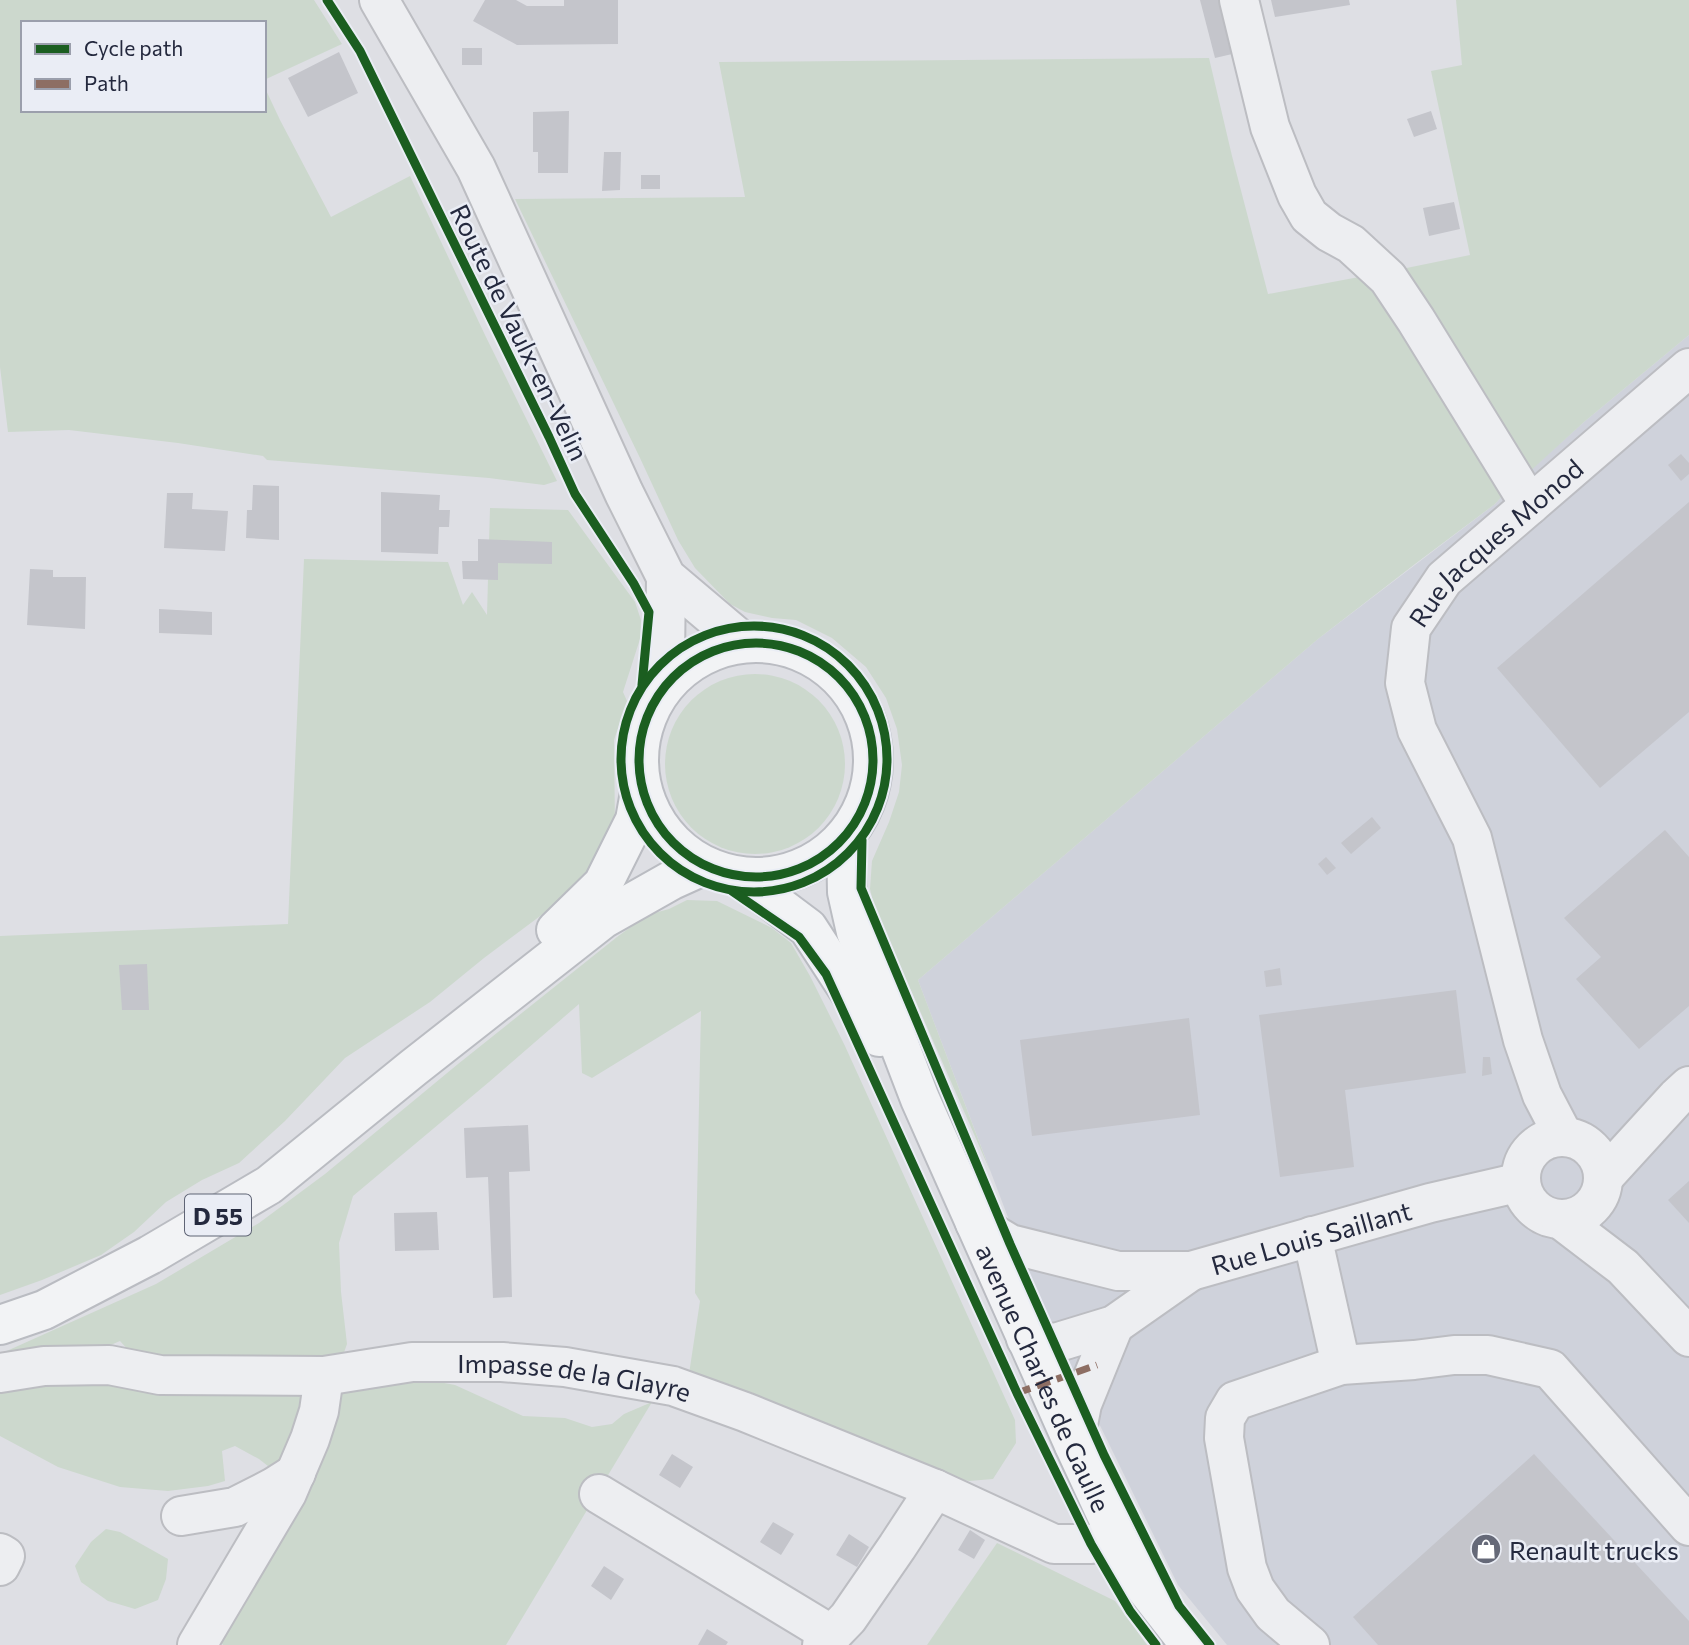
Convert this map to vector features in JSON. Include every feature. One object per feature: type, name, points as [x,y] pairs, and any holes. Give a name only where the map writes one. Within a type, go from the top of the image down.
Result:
[{"type":"main road","points":[[744,643],[785,646],[821,662],[851,689],[869,725],[875,765],[867,803],[846,838],[816,863],[779,877],[740,877],[703,866],[675,846],[654,819],[641,787],[638,760],[641,733],[651,707],[666,684],[697,659],[715,650],[744,643]]},
{"type":"main road","name":"D 55","points":[[413,1068],[603,884],[635,820],[641,787]]},
{"type":"main road","name":"avenue Charles de Gaulle","points":[[846,838],[847,892],[856,932],[920,1099],[1117,1538],[1140,1581],[1190,1645]]},
{"type":"main road","name":"D 55","points":[[0,1325],[44,1310],[150,1255],[269,1185],[603,919],[672,880],[703,866]]},
{"type":"main road","name":"avenue Charles de Gaulle","points":[[740,877],[808,928],[920,1099]]},
{"type":"street","name":"Route de Vaulx-en-Velin","points":[[379,0],[476,168],[624,493],[666,577],[744,643]]},
{"type":"street","points":[[1239,0],[1270,127],[1297,195],[1309,216],[1329,232],[1351,244],[1388,278],[1530,505]]},
{"type":"street","name":"Rue Jacques Monod","points":[[1689,369],[1444,579],[1411,628],[1405,684],[1417,730],[1472,838],[1522,1040],[1542,1094],[1560,1178],[1623,1267],[1689,1337]]},
{"type":"street","name":"Route de Vaulx-en-Velin","points":[[666,577],[666,684]]},
{"type":"street","points":[[1560,1178],[1683,1091]]},
{"type":"street","name":"Rue Louis Saillant","points":[[975,1223],[1010,1244],[1118,1270],[1191,1271],[1430,1203],[1560,1178]]},
{"type":"street","points":[[1312,1236],[1341,1365]]},
{"type":"street","name":"Rue Louis Saillant","points":[[1026,1339],[1055,1343],[1114,1325],[1191,1271]]},
{"type":"street","points":[[1074,1445],[1082,1404],[1114,1325]]},
{"type":"street","points":[[1310,1645],[1273,1614],[1255,1589],[1247,1568],[1224,1438],[1225,1418],[1235,1401],[1341,1365],[1454,1355],[1488,1355],[1550,1369],[1689,1526]]},
{"type":"street","name":"Impasse de la Glayre","points":[[0,1373],[44,1366],[109,1365],[160,1375],[324,1376],[412,1362],[502,1362],[565,1367],[685,1390],[935,1489],[1054,1544],[1091,1544],[1117,1538]]},
{"type":"street","points":[[197,1645],[296,1474],[319,1411],[324,1376]]},
{"type":"street","points":[[181,1516],[235,1507],[296,1474]]},
{"type":"street","points":[[599,1494],[827,1640],[848,1618],[935,1489]]},
{"type":"street","points":[[0,1553],[5,1556],[0,1566]]},
{"type":"shaded area","points":[[0,0],[314,0],[342,44],[266,79],[266,21],[21,21],[21,112],[266,112],[266,90],[331,217],[410,176],[557,481],[544,485],[267,460],[263,456],[178,443],[69,430],[8,432],[0,367]]},
{"type":"shaded area","points":[[1456,0],[1689,0],[1689,335],[1584,422],[1527,474],[1392,271],[1470,255],[1431,71],[1462,65]]},
{"type":"shaded area","points":[[1209,58],[1268,294],[1375,274],[1506,492],[1495,504],[1318,639],[918,980],[991,1173],[874,906],[870,889],[872,861],[899,792],[902,765],[897,729],[886,698],[866,667],[832,638],[796,620],[745,612],[730,604],[695,568],[678,540],[515,199],[745,197],[719,62]]},
{"type":"shaded area","points":[[1689,335],[1689,1645],[1227,1645],[1178,1585],[1042,1307],[918,980],[1318,639],[1495,504],[1584,422]]},
{"type":"shaded area","points":[[490,508],[568,510],[635,602],[641,620],[640,639],[623,692],[627,701],[614,740],[615,828],[605,858],[567,896],[430,1002],[345,1058],[285,1121],[239,1163],[202,1180],[166,1202],[134,1232],[101,1255],[0,1295],[0,936],[288,924],[304,559],[448,562],[463,605],[472,592],[487,615]]},
{"type":"shaded area","points":[[755,674],[789,681],[805,689],[818,701],[830,714],[838,730],[845,764],[838,798],[830,814],[818,827],[805,839],[789,847],[755,854],[721,847],[705,839],[692,827],[680,814],[672,798],[665,764],[672,730],[680,714],[692,701],[705,689],[721,681]]},
{"type":"shaded area","points":[[687,900],[717,901],[772,928],[791,943],[810,976],[845,1046],[1015,1420],[1016,1443],[993,1479],[969,1481],[955,1478],[689,1374],[700,1301],[695,1293],[701,1011],[592,1078],[582,1073],[579,1004],[353,1196],[339,1243],[347,1344],[342,1358],[155,1359],[131,1353],[120,1341],[106,1347],[0,1354],[156,1284],[259,1223],[325,1174],[617,937],[647,915],[669,909]]},
{"type":"shaded area","points":[[406,1376],[455,1385],[523,1416],[565,1418],[592,1427],[612,1424],[624,1414],[652,1402],[506,1645],[223,1645],[217,1637],[341,1386]]},
{"type":"shaded area","points":[[32,1380],[307,1390],[294,1454],[273,1470],[235,1446],[222,1451],[225,1481],[168,1491],[120,1487],[58,1467],[0,1436],[0,1385]]},
{"type":"shaded area","points":[[106,1529],[120,1532],[168,1559],[166,1579],[158,1600],[135,1609],[108,1601],[81,1582],[75,1566],[91,1542]]},
{"type":"shaded area","points":[[997,1543],[1115,1601],[1147,1645],[927,1645]]},
{"type":"building","points":[[485,0],[516,0],[527,6],[564,6],[564,0],[618,0],[618,44],[517,45],[473,21]]},
{"type":"building","points":[[1200,0],[1232,0],[1245,51],[1215,58]]},
{"type":"building","points":[[1271,0],[1349,0],[1350,5],[1275,17]]},
{"type":"building","points":[[462,48],[482,48],[482,65],[462,65]]},
{"type":"building","points":[[339,52],[358,93],[308,117],[288,78]]},
{"type":"building","points":[[569,111],[568,173],[538,173],[538,152],[533,152],[533,112]]},
{"type":"building","points":[[1431,111],[1437,129],[1414,137],[1407,119]]},
{"type":"building","points":[[604,152],[621,152],[620,190],[602,191]]},
{"type":"building","points":[[641,175],[660,175],[660,189],[641,189]]},
{"type":"building","points":[[1454,202],[1460,229],[1429,236],[1423,208]]},
{"type":"building","points":[[1681,454],[1689,463],[1689,474],[1681,481],[1668,465]]},
{"type":"building","points":[[253,485],[279,486],[279,540],[246,538],[247,510],[252,510]]},
{"type":"building","points":[[381,492],[440,495],[439,510],[450,510],[449,527],[439,527],[438,554],[381,552]]},
{"type":"building","points":[[167,493],[193,493],[192,509],[228,511],[225,551],[164,548]]},
{"type":"building","points":[[1689,502],[1689,712],[1600,788],[1497,668]]},
{"type":"building","points":[[478,539],[552,542],[552,564],[498,563],[498,580],[463,579],[462,561],[478,561]]},
{"type":"building","points":[[30,569],[53,570],[53,577],[86,577],[85,629],[27,625]]},
{"type":"building","points":[[159,609],[212,612],[212,635],[159,633]]},
{"type":"building","points":[[1372,817],[1381,828],[1351,854],[1341,843]]},
{"type":"building","points":[[1665,830],[1689,857],[1689,1006],[1639,1049],[1576,979],[1601,957],[1564,918]]},
{"type":"building","points":[[1326,857],[1336,868],[1327,875],[1318,864]]},
{"type":"building","points":[[147,964],[149,1010],[122,1010],[119,965]]},
{"type":"building","points":[[1280,968],[1282,985],[1266,987],[1264,971]]},
{"type":"building","points":[[1456,990],[1466,1073],[1345,1090],[1354,1167],[1280,1177],[1259,1015]]},
{"type":"building","points":[[1189,1018],[1200,1115],[1032,1136],[1020,1040]]},
{"type":"building","points":[[1483,1057],[1490,1057],[1492,1074],[1482,1076]]},
{"type":"building","points":[[528,1125],[530,1171],[509,1172],[512,1297],[493,1298],[488,1177],[466,1178],[464,1128]]},
{"type":"building","points":[[1689,1181],[1689,1223],[1668,1200]]},
{"type":"building","points":[[437,1212],[439,1250],[395,1251],[394,1213]]},
{"type":"building","points":[[672,1454],[693,1467],[680,1488],[659,1475]]},
{"type":"building","points":[[1534,1454],[1689,1621],[1689,1645],[1378,1645],[1353,1617]]},
{"type":"building","points":[[773,1522],[794,1534],[781,1555],[760,1542]]},
{"type":"building","points":[[970,1530],[985,1540],[974,1559],[958,1550]]},
{"type":"building","points":[[849,1534],[869,1547],[857,1567],[836,1555]]},
{"type":"building","points":[[604,1566],[624,1579],[611,1600],[591,1586]]},
{"type":"building","points":[[707,1629],[728,1642],[726,1645],[698,1645]]},
{"type":"marked path","points":[[1017,1393],[1097,1365]]},
{"type":"cycle path","points":[[327,0],[360,51],[575,494],[634,584],[649,612],[642,685]]},
{"type":"cycle path","points":[[741,626],[767,626],[793,631],[817,641],[839,656],[857,674],[872,696],[882,720],[887,759],[882,798],[872,822],[857,844],[839,862],[817,877],[793,887],[767,892],[741,892],[715,887],[691,877],[669,862],[651,844],[636,822],[626,798],[621,772],[621,746],[626,720],[636,696],[651,674],[669,656],[691,641],[715,631],[741,626]]},
{"type":"cycle path","points":[[745,643],[767,643],[801,652],[839,677],[864,715],[871,737],[873,760],[871,783],[864,805],[839,843],[811,863],[790,872],[767,877],[745,877],[722,872],[701,863],[682,851],[665,834],[644,794],[639,771],[639,749],[644,726],[653,705],[665,686],[682,669],[722,648],[745,643]]},
{"type":"cycle path","points":[[862,840],[861,888],[1010,1244],[1104,1455],[1179,1606],[1210,1645]]},
{"type":"cycle path","points":[[732,891],[799,937],[826,974],[1017,1393],[1091,1544],[1130,1611],[1156,1645]]},
{"type":"place","name":"Renault trucks","points":[[1486,1549]]}]
